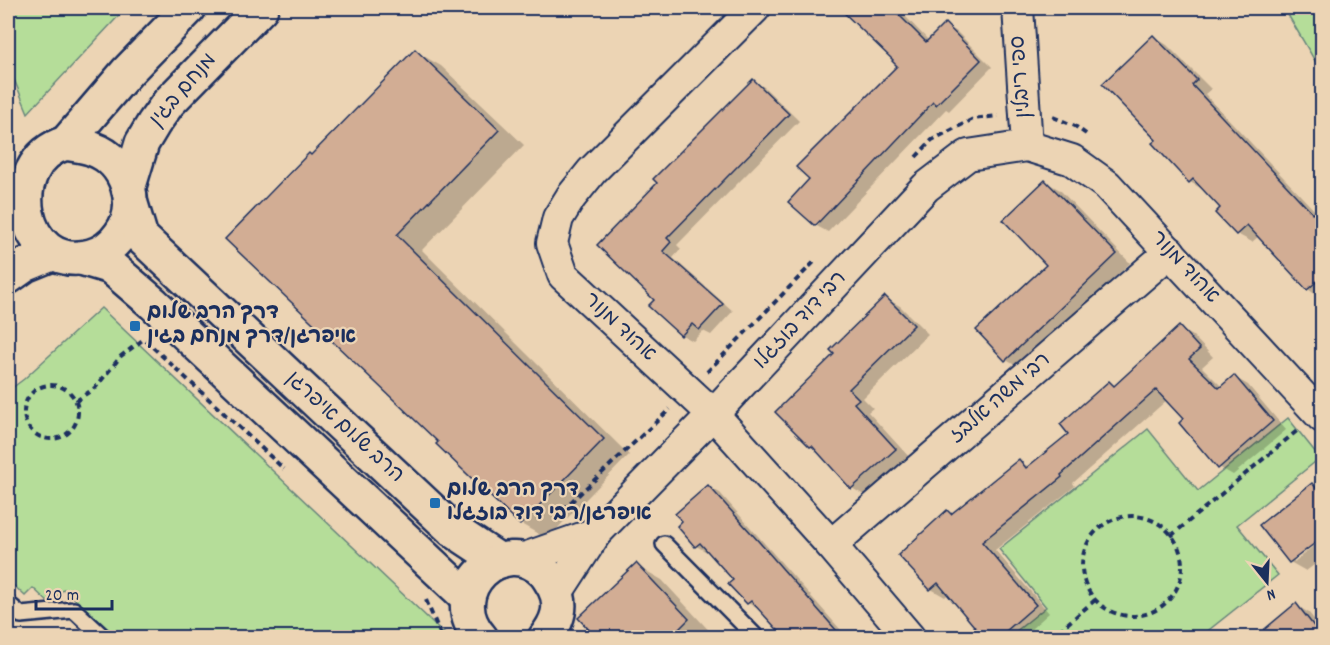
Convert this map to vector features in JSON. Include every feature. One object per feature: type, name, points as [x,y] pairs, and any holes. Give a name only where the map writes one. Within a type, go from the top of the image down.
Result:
[{"type":"main road","points":[[66,143],[127,72],[189,8]]},
{"type":"main road","name":"מנחם בגין","points":[[130,195],[142,143],[154,123],[169,102],[261,8]]},
{"type":"main road","points":[[8,277],[26,265],[66,256],[97,254],[116,240],[128,220],[130,195],[120,170],[108,157],[93,149],[66,143],[36,152],[25,162],[16,175],[10,206],[22,229],[36,243],[66,256]]},
{"type":"main road","name":"הרב שלום איפרגן","points":[[130,195],[141,237],[453,530],[510,560],[536,565],[546,573],[558,621]]},
{"type":"main road","name":"הרב שלום איפרגן","points":[[66,256],[111,267],[154,304],[467,597]]},
{"type":"main road","points":[[481,638],[470,620],[467,597],[478,575],[487,567],[510,560]]},
{"type":"street","name":"אהוד מנור","points":[[755,8],[592,171],[558,218],[552,243],[563,274],[713,414],[831,545],[910,638]]},
{"type":"street","name":"ספי ריבלין","points":[[1018,8],[1027,146]]},
{"type":"street","name":"אהוד מנור","points":[[1027,146],[1072,160],[1107,185],[1321,414]]},
{"type":"street","name":"רבי דוד בוזגלו","points":[[558,621],[596,533],[713,414],[926,187],[968,155],[1027,146]]},
{"type":"street","name":"רבי משה אלבז","points":[[831,545],[1170,252]]},
{"type":"street","name":"רבי דוד בוזגלו","points":[[510,560],[596,533]]},
{"type":"lane","points":[[664,544],[757,638]]},
{"type":"lane","points":[[8,604],[21,615],[74,610],[104,638]]},
{"type":"path","points":[[908,165],[932,140],[973,119],[1040,112],[1075,126],[1093,139]]},
{"type":"path","points":[[549,523],[688,392],[818,258]]},
{"type":"path","points":[[76,401],[96,387],[122,356],[144,339],[285,470]]},
{"type":"path","points":[[45,385],[63,388],[76,401],[78,410],[74,427],[59,438],[42,438],[34,434],[24,420],[25,402],[37,389],[45,385]]},
{"type":"path","points":[[1171,536],[1321,414]]},
{"type":"path","points":[[1135,516],[1152,520],[1167,530],[1177,544],[1182,560],[1181,578],[1174,594],[1162,606],[1147,614],[1131,616],[1116,614],[1095,600],[1084,583],[1082,567],[1084,552],[1090,538],[1102,526],[1118,519],[1135,516]]},
{"type":"path","points":[[426,600],[442,638]]},
{"type":"path","points":[[1051,638],[1095,600]]},
{"type":"green space","points":[[8,8],[126,8],[28,113],[8,65]]},
{"type":"green space","points":[[1284,8],[1322,8],[1322,73]]},
{"type":"green space","points":[[101,308],[448,637],[117,637],[64,589],[50,604],[33,588],[25,596],[8,580],[8,391]]},
{"type":"green space","points":[[1288,418],[1320,458],[1237,525],[1278,575],[1200,637],[1009,637],[1046,607],[999,549],[1148,429],[1198,491]]},
{"type":"building","points":[[839,8],[892,8],[926,42],[945,23],[981,60],[936,105],[933,102],[815,226],[788,202],[809,179],[796,167],[897,66]]},
{"type":"building","points":[[1153,35],[1197,80],[1192,85],[1313,214],[1323,205],[1323,276],[1307,290],[1247,225],[1236,235],[1215,213],[1220,208],[1193,179],[1189,183],[1152,143],[1156,140],[1102,84]]},
{"type":"building","points":[[415,49],[499,130],[397,235],[604,439],[520,525],[436,444],[438,442],[225,239]]},
{"type":"building","points":[[753,79],[789,114],[667,238],[671,242],[663,251],[723,304],[699,330],[692,324],[681,336],[648,306],[654,300],[597,245],[657,183],[653,179]]},
{"type":"building","points":[[1045,180],[1117,254],[1005,361],[976,330],[1046,265],[1003,220]]},
{"type":"building","points":[[885,296],[914,325],[849,389],[859,399],[854,403],[896,449],[851,489],[812,446],[810,447],[775,412],[834,354],[830,350]]},
{"type":"building","points":[[1179,326],[1200,349],[1189,359],[1219,388],[1234,375],[1273,421],[1218,469],[1179,423],[1183,419],[1156,390],[1061,475],[1062,477],[982,542],[1036,605],[998,638],[984,638],[938,583],[930,590],[898,555],[947,510],[951,514],[1019,459],[1026,468],[1068,434],[1060,424],[1109,381],[1114,386]]},
{"type":"building","points":[[1312,483],[1323,496],[1323,537],[1289,563],[1259,525]]},
{"type":"building","points":[[708,485],[843,638],[785,638],[751,601],[747,604],[728,584],[733,580],[700,543],[695,547],[677,526],[682,521],[675,514]]},
{"type":"building","points":[[636,563],[689,619],[670,638],[597,638],[578,618]]},
{"type":"building","points":[[1296,603],[1323,638],[1254,638]]},
{"type":"place","name":"דרך הרב שלום איפרגן/דרך מנחם בגין","points":[[135,326]]},
{"type":"place","name":"דרך הרב שלום איפרגן/רבי דוד בוזגלו","points":[[435,503]]}]
